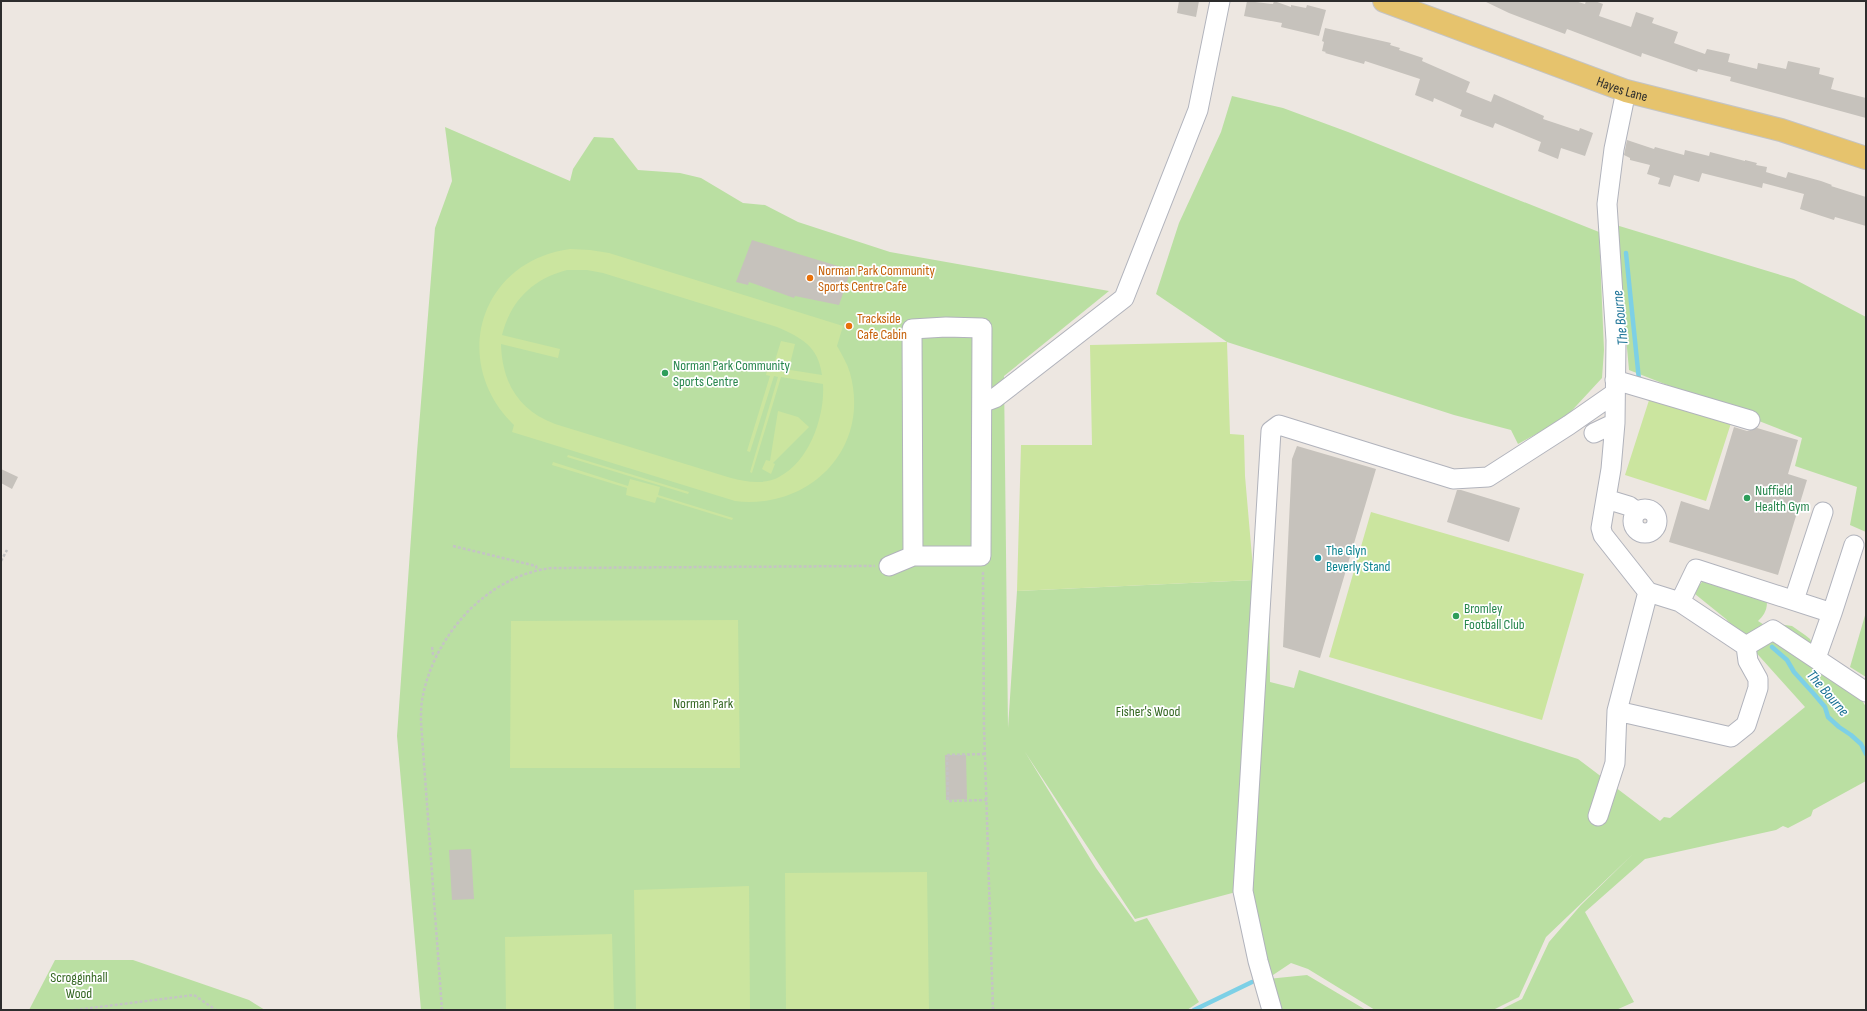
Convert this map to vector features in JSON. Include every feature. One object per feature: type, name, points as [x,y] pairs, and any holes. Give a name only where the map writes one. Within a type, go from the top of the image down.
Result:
[{"type":"main road","name":"Hayes Lane","points":[[1384,1],[1626,91],[1781,130],[1866,158]]},
{"type":"lane","points":[[982,403],[995,398],[1124,298],[1198,110],[1220,1]]},
{"type":"lane","points":[[1617,711],[1731,737],[1746,725],[1758,688],[1758,680],[1748,661],[1746,646],[1680,602],[1648,592],[1600,528],[1611,469],[1615,423],[1616,340],[1607,204],[1614,149],[1626,91]]},
{"type":"lane","points":[[889,566],[913,556],[981,556],[982,328],[946,327],[912,330],[913,556]]},
{"type":"lane","points":[[1615,386],[1750,420]]},
{"type":"lane","points":[[1272,1010],[1258,960],[1243,891],[1271,431],[1279,425],[1453,479],[1488,477],[1569,425],[1615,386]]},
{"type":"lane","points":[[1594,434],[1615,423]]},
{"type":"lane","points":[[1606,499],[1629,506],[1637,512]]},
{"type":"lane","points":[[1794,600],[1823,512]]},
{"type":"lane","points":[[1816,658],[1854,545]]},
{"type":"lane","points":[[1680,602],[1696,569],[1832,613]]},
{"type":"lane","points":[[1598,816],[1615,763],[1617,711],[1648,592]]},
{"type":"lane","points":[[1746,646],[1773,630],[1866,692]]},
{"type":"path","points":[[453,546],[536,566],[538,570]]},
{"type":"path","points":[[2,563],[7,550]]},
{"type":"path","points":[[981,556],[985,754],[993,1010]]},
{"type":"path","points":[[442,1010],[420,722],[423,695],[437,656],[450,634],[469,610],[495,588],[507,581],[538,570],[551,568],[889,566]]},
{"type":"path","points":[[432,647],[433,654],[437,656]]},
{"type":"path","points":[[985,754],[947,755],[949,765],[948,801],[987,800]]},
{"type":"path","points":[[75,1010],[194,995],[216,1010]]},
{"type":"green space","points":[[1232,96],[1283,108],[1348,132],[1599,232],[1604,350],[1602,378],[1565,418],[1518,444],[1511,430],[1454,415],[1227,342],[1156,294],[1179,223],[1221,132]]},
{"type":"green space","name":"Norman Park","points":[[445,127],[570,181],[573,169],[594,137],[613,138],[638,170],[680,173],[701,178],[743,203],[765,205],[798,222],[890,252],[1109,291],[1004,376],[1008,728],[1017,591],[1254,580],[1269,575],[1270,682],[1294,688],[1299,670],[1578,759],[1660,821],[1664,817],[1670,818],[1805,707],[1726,619],[1695,594],[1699,585],[1704,580],[1766,598],[1767,605],[1765,611],[1758,621],[1769,628],[1778,624],[1792,626],[1805,635],[1810,639],[1815,650],[1862,700],[1866,707],[1866,781],[1813,810],[1811,816],[1788,828],[1783,826],[1776,830],[1645,859],[1585,912],[1634,1002],[1616,1010],[1500,1010],[1522,999],[1549,942],[1581,905],[1633,854],[1546,937],[1519,997],[1493,1010],[1375,1010],[1308,969],[1291,963],[1267,979],[1307,975],[1366,1010],[1276,1010],[1236,892],[1135,919],[1025,752],[1096,868],[1135,922],[1147,918],[1199,1002],[1187,1010],[421,1010],[397,736],[417,452],[435,228],[452,181]]},
{"type":"green space","points":[[1616,225],[1794,279],[1866,317],[1866,532],[1850,525],[1857,487],[1795,466],[1802,438],[1629,370]]},
{"type":"green space","points":[[570,249],[609,253],[843,326],[837,346],[850,373],[854,401],[851,426],[842,449],[828,469],[809,484],[787,495],[762,501],[735,501],[512,432],[514,425],[494,400],[483,373],[479,345],[484,318],[496,293],[514,273],[539,257]],"holes":[[[567,270],[587,270],[603,273],[777,327],[794,335],[807,344],[817,357],[822,375],[784,369],[785,363],[790,364],[795,344],[781,341],[773,367],[768,366],[766,375],[770,376],[747,451],[750,452],[774,376],[778,377],[750,472],[752,473],[781,377],[823,384],[823,397],[818,423],[807,449],[790,470],[774,480],[762,482],[743,481],[555,424],[542,418],[522,403],[514,393],[505,371],[501,344],[558,358],[560,349],[502,335],[511,311],[525,293],[544,279]]]},
{"type":"green space","points":[[1227,342],[1230,434],[1244,435],[1245,476],[1254,580],[1017,591],[1021,445],[1092,445],[1090,345]]},
{"type":"green space","points":[[1651,394],[1732,420],[1706,501],[1625,475]]},
{"type":"green space","points":[[778,411],[798,417],[809,427],[773,463],[775,464],[771,474],[762,469],[766,460],[770,461]]},
{"type":"green space","points":[[568,455],[689,492],[688,494],[567,457]]},
{"type":"green space","points":[[553,462],[628,486],[630,479],[660,487],[658,495],[733,518],[732,520],[657,497],[655,503],[626,495],[627,488],[552,465]]},
{"type":"green space","name":"Bromley Football Club","points":[[1371,512],[1584,574],[1542,720],[1329,657]]},
{"type":"green space","points":[[1866,612],[1866,677],[1850,667]]},
{"type":"green space","points":[[738,620],[740,768],[510,768],[511,621]]},
{"type":"green space","points":[[927,872],[929,1010],[786,1010],[785,873]]},
{"type":"green space","points":[[749,886],[750,1010],[636,1010],[634,890]]},
{"type":"green space","points":[[612,934],[614,1010],[506,1010],[505,937]]},
{"type":"green space","name":"Scrogginhall Wood","points":[[55,960],[133,960],[249,1000],[265,1010],[29,1010]]},
{"type":"building","points":[[1179,1],[1199,1],[1196,17],[1177,13]]},
{"type":"building","points":[[1247,1],[1273,4],[1274,1],[1291,7],[1291,5],[1306,8],[1307,5],[1326,10],[1319,36],[1281,27],[1282,23],[1244,16]]},
{"type":"building","points":[[1484,1],[1575,1],[1585,4],[1586,1],[1595,1],[1603,4],[1599,16],[1631,27],[1636,12],[1654,18],[1652,23],[1678,32],[1674,43],[1705,54],[1707,49],[1730,54],[1728,62],[1757,69],[1758,63],[1786,69],[1788,61],[1820,68],[1819,74],[1834,78],[1831,89],[1866,98],[1866,118],[1730,81],[1731,77],[1698,69],[1697,72],[1642,53],[1641,57],[1567,29],[1565,34],[1509,13]]},
{"type":"building","points":[[1325,28],[1391,43],[1390,45],[1400,48],[1399,50],[1423,58],[1422,61],[1470,82],[1466,92],[1491,102],[1494,94],[1544,116],[1543,119],[1579,131],[1580,128],[1593,133],[1585,156],[1561,148],[1558,159],[1538,151],[1541,142],[1495,123],[1493,128],[1460,116],[1462,110],[1434,98],[1433,102],[1415,95],[1420,79],[1365,61],[1364,64],[1325,53],[1326,52],[1322,51],[1324,42],[1322,41]]},
{"type":"building","points":[[1627,140],[1654,149],[1655,147],[1684,155],[1685,150],[1709,156],[1710,152],[1745,160],[1757,163],[1756,165],[1767,167],[1766,172],[1786,178],[1788,172],[1821,181],[1832,185],[1831,186],[1866,197],[1866,226],[1835,217],[1834,220],[1800,209],[1804,194],[1763,183],[1762,188],[1702,173],[1699,182],[1674,175],[1670,187],[1658,184],[1660,178],[1647,174],[1650,165],[1630,160],[1630,158],[1624,155]]},
{"type":"building","points":[[752,240],[851,270],[839,305],[795,296],[794,298],[749,282],[748,285],[736,282]]},
{"type":"building","points":[[1734,427],[1747,431],[1757,428],[1798,440],[1788,474],[1807,480],[1778,575],[1669,542],[1681,501],[1709,510]]},
{"type":"building","name":"The Glyn Beverly Stand","points":[[1297,446],[1376,469],[1320,658],[1283,647],[1292,459]]},
{"type":"building","points":[[1,469],[18,477],[12,489],[1,483]]},
{"type":"building","points":[[1457,490],[1520,508],[1509,542],[1447,522]]},
{"type":"building","points":[[945,755],[966,755],[967,799],[946,800]]},
{"type":"building","points":[[471,849],[474,899],[452,900],[449,850]]},
{"type":"waterway","name":"The Bourne","points":[[1626,253],[1639,380]]},
{"type":"waterway","name":"The Bourne","points":[[1772,647],[1787,660],[1794,672],[1825,707],[1828,717],[1861,744],[1866,754]]},
{"type":"waterway","points":[[1194,1010],[1252,982]]},
{"type":"place","name":"Norman Park Community Sports Centre Cafe","points":[[810,278]]},
{"type":"place","name":"Trackside Cafe Cabin","points":[[849,326]]},
{"type":"place","name":"Norman Park Community Sports Centre","points":[[665,373]]},
{"type":"place","name":"Nuffield Health Gym","points":[[1747,498]]},
{"type":"place","name":"The Glyn Beverly Stand","points":[[1318,558]]},
{"type":"place","name":"Bromley Football Club","points":[[1456,616]]},
{"type":"park label","name":"Fisher's Wood","points":[[1148,711]]}]
